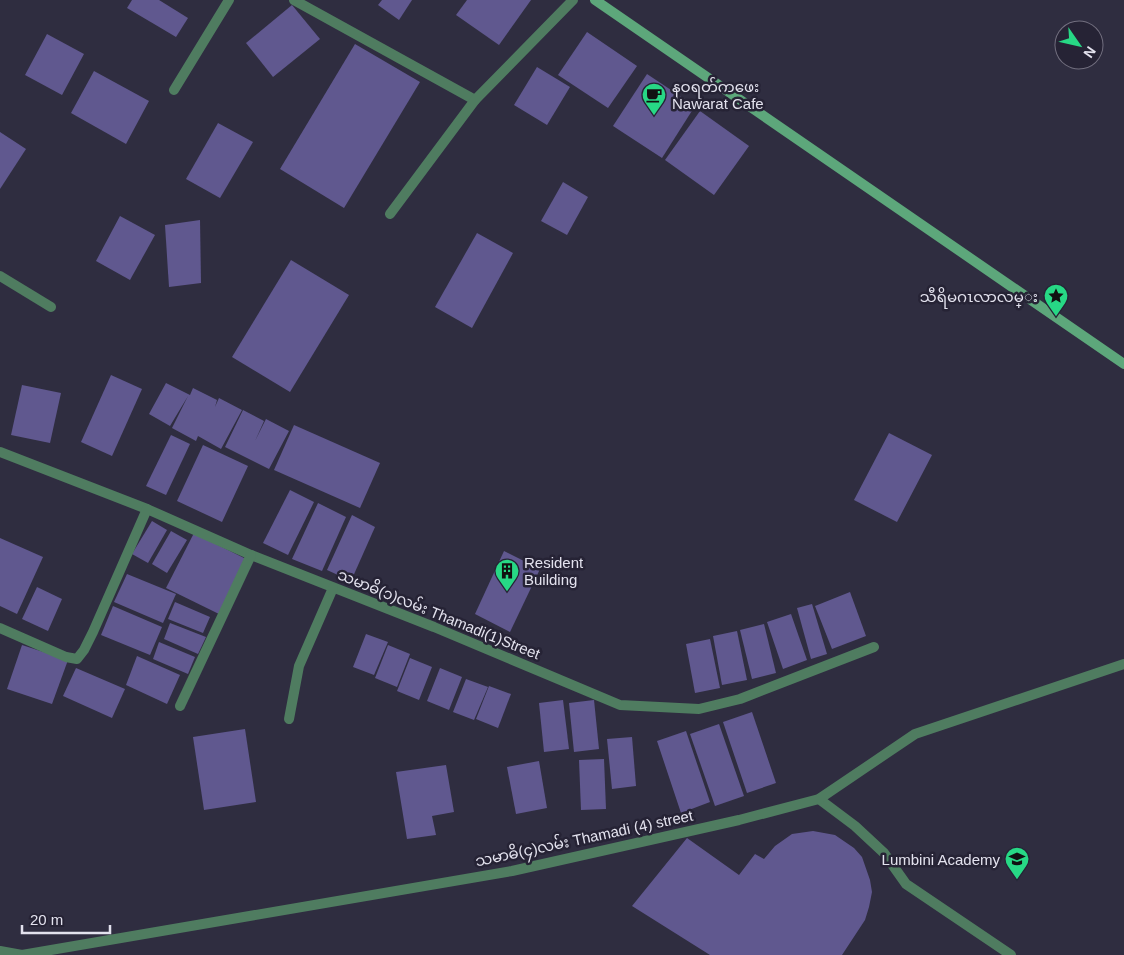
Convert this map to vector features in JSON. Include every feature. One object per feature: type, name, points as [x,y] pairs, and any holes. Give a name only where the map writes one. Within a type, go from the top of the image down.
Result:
[{"type":"street","points":[[174,90],[229,0]]},
{"type":"street","points":[[294,0],[475,100]]},
{"type":"street","points":[[390,214],[475,100],[573,0]]},
{"type":"street","points":[[595,0],[1124,364]]},
{"type":"street","points":[[0,276],[51,307]]},
{"type":"street","name":"သမာဓိ(၁)လမ်း Thamadi(1)Street","points":[[0,452],[147,509],[251,555],[434,627],[620,705],[699,709],[740,699],[874,647]]},
{"type":"street","points":[[0,628],[66,657],[77,658],[84,650],[147,509]]},
{"type":"street","points":[[180,706],[251,555]]},
{"type":"street","points":[[289,719],[299,666],[333,588]]},
{"type":"street","name":"သမာဓိ(၄)လမ်း Thamadi (4) street","points":[[0,951],[22,955],[512,871],[739,820],[819,799],[914,734],[1124,664]]},
{"type":"street","points":[[819,799],[855,826],[884,853],[906,884],[1011,955]]},
{"type":"building","points":[[132,0],[159,0],[188,18],[176,37],[127,8]]},
{"type":"building","points":[[382,0],[412,0],[399,20],[378,5]]},
{"type":"building","points":[[467,0],[531,0],[499,45],[456,15]]},
{"type":"building","points":[[292,5],[320,39],[273,77],[246,43]]},
{"type":"building","points":[[587,32],[637,66],[608,108],[558,75]]},
{"type":"building","points":[[47,34],[84,54],[62,95],[25,75]]},
{"type":"building","points":[[355,44],[420,82],[344,208],[280,169]]},
{"type":"building","points":[[537,67],[570,87],[547,125],[514,105]]},
{"type":"building","points":[[94,71],[149,101],[126,144],[71,113]]},
{"type":"building","name":"နဝရတ်ကဖေး Nawarat Cafe","points":[[647,74],[695,106],[662,158],[613,126]]},
{"type":"building","points":[[700,111],[749,146],[714,195],[665,160]]},
{"type":"building","points":[[218,123],[253,142],[220,198],[186,179]]},
{"type":"building","points":[[0,132],[26,149],[0,189]]},
{"type":"building","points":[[563,182],[588,197],[567,235],[541,221]]},
{"type":"building","points":[[120,216],[155,235],[130,280],[96,261]]},
{"type":"building","points":[[200,220],[201,283],[169,287],[165,225]]},
{"type":"building","points":[[477,233],[513,253],[472,328],[435,307]]},
{"type":"building","points":[[291,260],[349,295],[290,392],[232,357]]},
{"type":"building","points":[[111,375],[142,389],[112,456],[81,442]]},
{"type":"building","points":[[166,383],[190,395],[193,388],[217,400],[215,407],[219,398],[242,410],[221,449],[198,436],[196,441],[172,428],[188,396],[170,426],[149,414]]},
{"type":"building","points":[[22,385],[61,393],[50,443],[11,435]]},
{"type":"building","points":[[243,410],[264,421],[255,441],[266,419],[289,431],[269,469],[225,447]]},
{"type":"building","points":[[294,425],[380,463],[360,508],[274,470]]},
{"type":"building","points":[[889,433],[932,455],[897,522],[854,500]]},
{"type":"building","points":[[171,435],[190,444],[166,495],[146,486]]},
{"type":"building","points":[[203,445],[248,466],[222,522],[177,501]]},
{"type":"building","points":[[290,490],[314,502],[288,555],[263,543]]},
{"type":"building","points":[[318,503],[346,517],[322,571],[292,559]]},
{"type":"building","points":[[352,515],[375,527],[351,581],[327,570]]},
{"type":"building","points":[[152,521],[167,530],[148,563],[132,554]]},
{"type":"building","points":[[171,531],[187,540],[167,573],[152,564]]},
{"type":"building","points":[[194,533],[246,559],[219,614],[166,588]]},
{"type":"building","points":[[0,538],[43,557],[17,614],[0,606]]},
{"type":"building","name":"Resident Building","points":[[504,551],[540,569],[510,632],[475,614]]},
{"type":"building","points":[[127,574],[176,594],[163,623],[114,602]]},
{"type":"building","points":[[37,587],[62,599],[48,631],[22,619]]},
{"type":"building","points":[[850,592],[866,636],[832,649],[815,606]]},
{"type":"building","points":[[175,602],[210,617],[203,633],[168,619]]},
{"type":"building","points":[[812,604],[827,654],[811,659],[797,608]]},
{"type":"building","points":[[113,606],[162,627],[150,655],[101,635]]},
{"type":"building","points":[[791,614],[807,660],[783,669],[767,622]]},
{"type":"building","points":[[170,623],[206,637],[198,654],[164,639]]},
{"type":"building","points":[[764,624],[776,673],[752,679],[740,630]]},
{"type":"building","points":[[737,631],[747,680],[722,685],[713,636]]},
{"type":"building","points":[[366,634],[388,642],[374,675],[353,667]]},
{"type":"building","points":[[710,639],[720,688],[695,693],[686,644]]},
{"type":"building","points":[[159,642],[195,657],[188,674],[153,659]]},
{"type":"building","points":[[22,645],[68,660],[52,704],[7,689]]},
{"type":"building","points":[[388,645],[410,654],[397,687],[375,678]]},
{"type":"building","points":[[137,656],[180,675],[167,704],[126,685]]},
{"type":"building","points":[[410,658],[432,667],[419,700],[397,691]]},
{"type":"building","points":[[76,668],[125,689],[112,718],[63,696]]},
{"type":"building","points":[[440,668],[462,677],[449,710],[427,701]]},
{"type":"building","points":[[466,679],[488,687],[474,720],[453,712]]},
{"type":"building","points":[[489,686],[511,694],[498,728],[476,719]]},
{"type":"building","points":[[563,700],[569,749],[544,752],[539,703]]},
{"type":"building","points":[[594,700],[599,749],[574,752],[569,703]]},
{"type":"building","points":[[752,712],[776,783],[747,793],[723,722]]},
{"type":"building","points":[[719,724],[744,796],[715,806],[690,734]]},
{"type":"building","points":[[245,729],[256,802],[204,810],[193,737]]},
{"type":"building","points":[[686,731],[710,802],[681,813],[657,741]]},
{"type":"building","points":[[632,737],[636,786],[612,789],[607,739]]},
{"type":"building","points":[[604,759],[606,809],[581,810],[579,760]]},
{"type":"building","points":[[539,761],[547,808],[516,814],[507,767]]},
{"type":"building","points":[[446,765],[454,812],[432,816],[436,835],[407,839],[396,772]]},
{"type":"building","points":[[813,831],[835,835],[854,848],[862,857],[870,880],[872,892],[865,920],[842,955],[710,955],[632,906],[687,838],[739,875],[755,854],[764,859],[775,846],[792,834]]},
{"type":"place","name":"နဝရတ်ကဖေး Nawarat Cafe","points":[[654,116]]},
{"type":"place","name":"သီရိမဂၤလာလမ္‌း","points":[[1056,317]]},
{"type":"place","name":"Resident Building","points":[[507,592]]},
{"type":"place","name":"Lumbini Academy","points":[[1017,880]]}]
